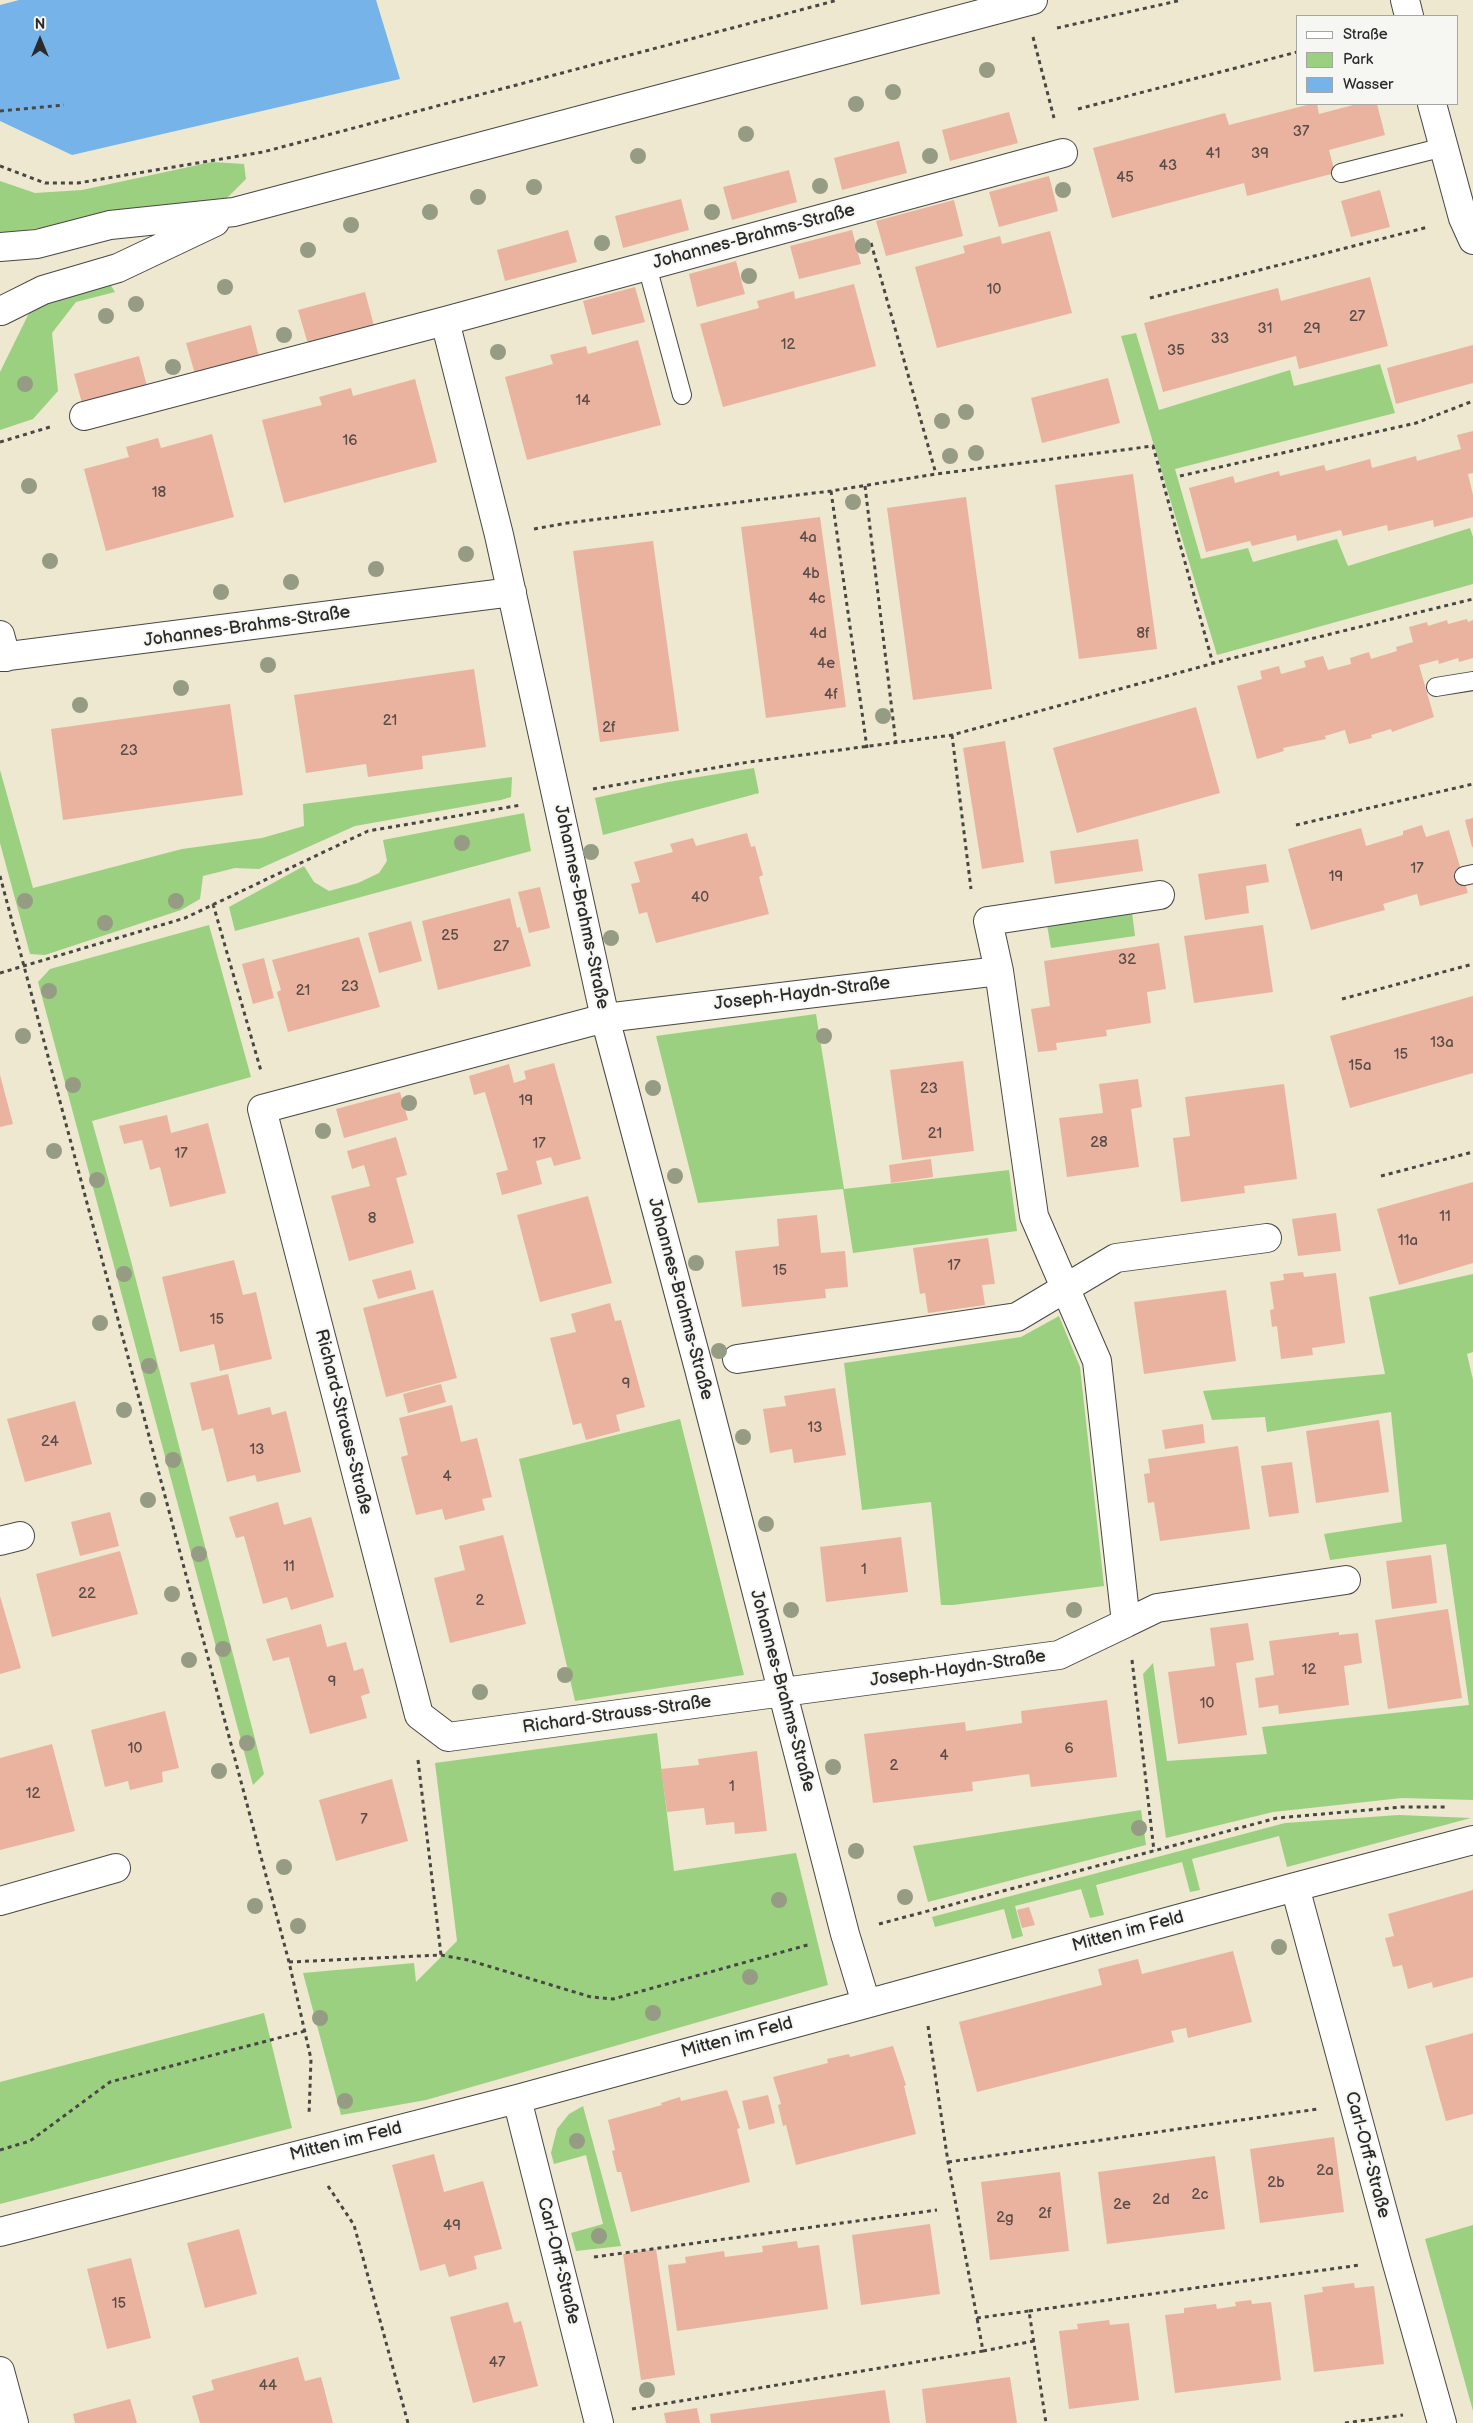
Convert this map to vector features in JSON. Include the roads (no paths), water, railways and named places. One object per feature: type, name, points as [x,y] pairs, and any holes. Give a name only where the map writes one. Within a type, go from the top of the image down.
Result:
[{"type":"street","points":[[0,247],[37,244],[110,225],[234,212],[1034,0]]},
{"type":"street","points":[[1405,0],[1408,15]]},
{"type":"street","points":[[1432,105],[1468,229]]},
{"type":"street","name":"Johannes-Brahms-Straße","points":[[84,416],[444,321],[1063,153]]},
{"type":"street","points":[[0,305],[118,268],[234,212]]},
{"type":"street","name":"Johannes-Brahms-Straße","points":[[444,321],[512,592],[605,1018],[845,1934],[866,2003]]},
{"type":"street","name":"Johannes-Brahms-Straße","points":[[2,650],[512,592]]},
{"type":"street","points":[[1126,1623],[1097,1361],[1034,1216],[999,971],[988,921],[1160,894]]},
{"type":"street","name":"Joseph-Haydn-Straße","points":[[605,1018],[999,971]]},
{"type":"street","name":"Richard-Strauss-Straße","points":[[605,1018],[262,1109],[419,1715],[448,1737],[783,1692]]},
{"type":"street","points":[[737,1359],[1016,1317],[1116,1258],[1267,1238]]},
{"type":"street","name":"Joseph-Haydn-Straße","points":[[783,1692],[1059,1655],[1157,1608],[1346,1580]]},
{"type":"street","name":"Mitten im Feld","points":[[0,2232],[517,2099],[1473,1840]]},
{"type":"street","points":[[0,1901],[116,1868]]},
{"type":"street","name":"Carl-Orff-Straße","points":[[1295,1887],[1440,2416]]},
{"type":"street","name":"Carl-Orff-Straße","points":[[517,2099],[598,2419]]},
{"type":"street","points":[[0,2371],[14,2423]]},
{"type":"lane","points":[[1341,173],[1444,147]]},
{"type":"lane","points":[[647,266],[682,395]]},
{"type":"lane","points":[[1436,687],[1473,681]]},
{"type":"water","points":[[19,0],[376,0],[400,79],[72,155],[0,121],[0,5]]}]
